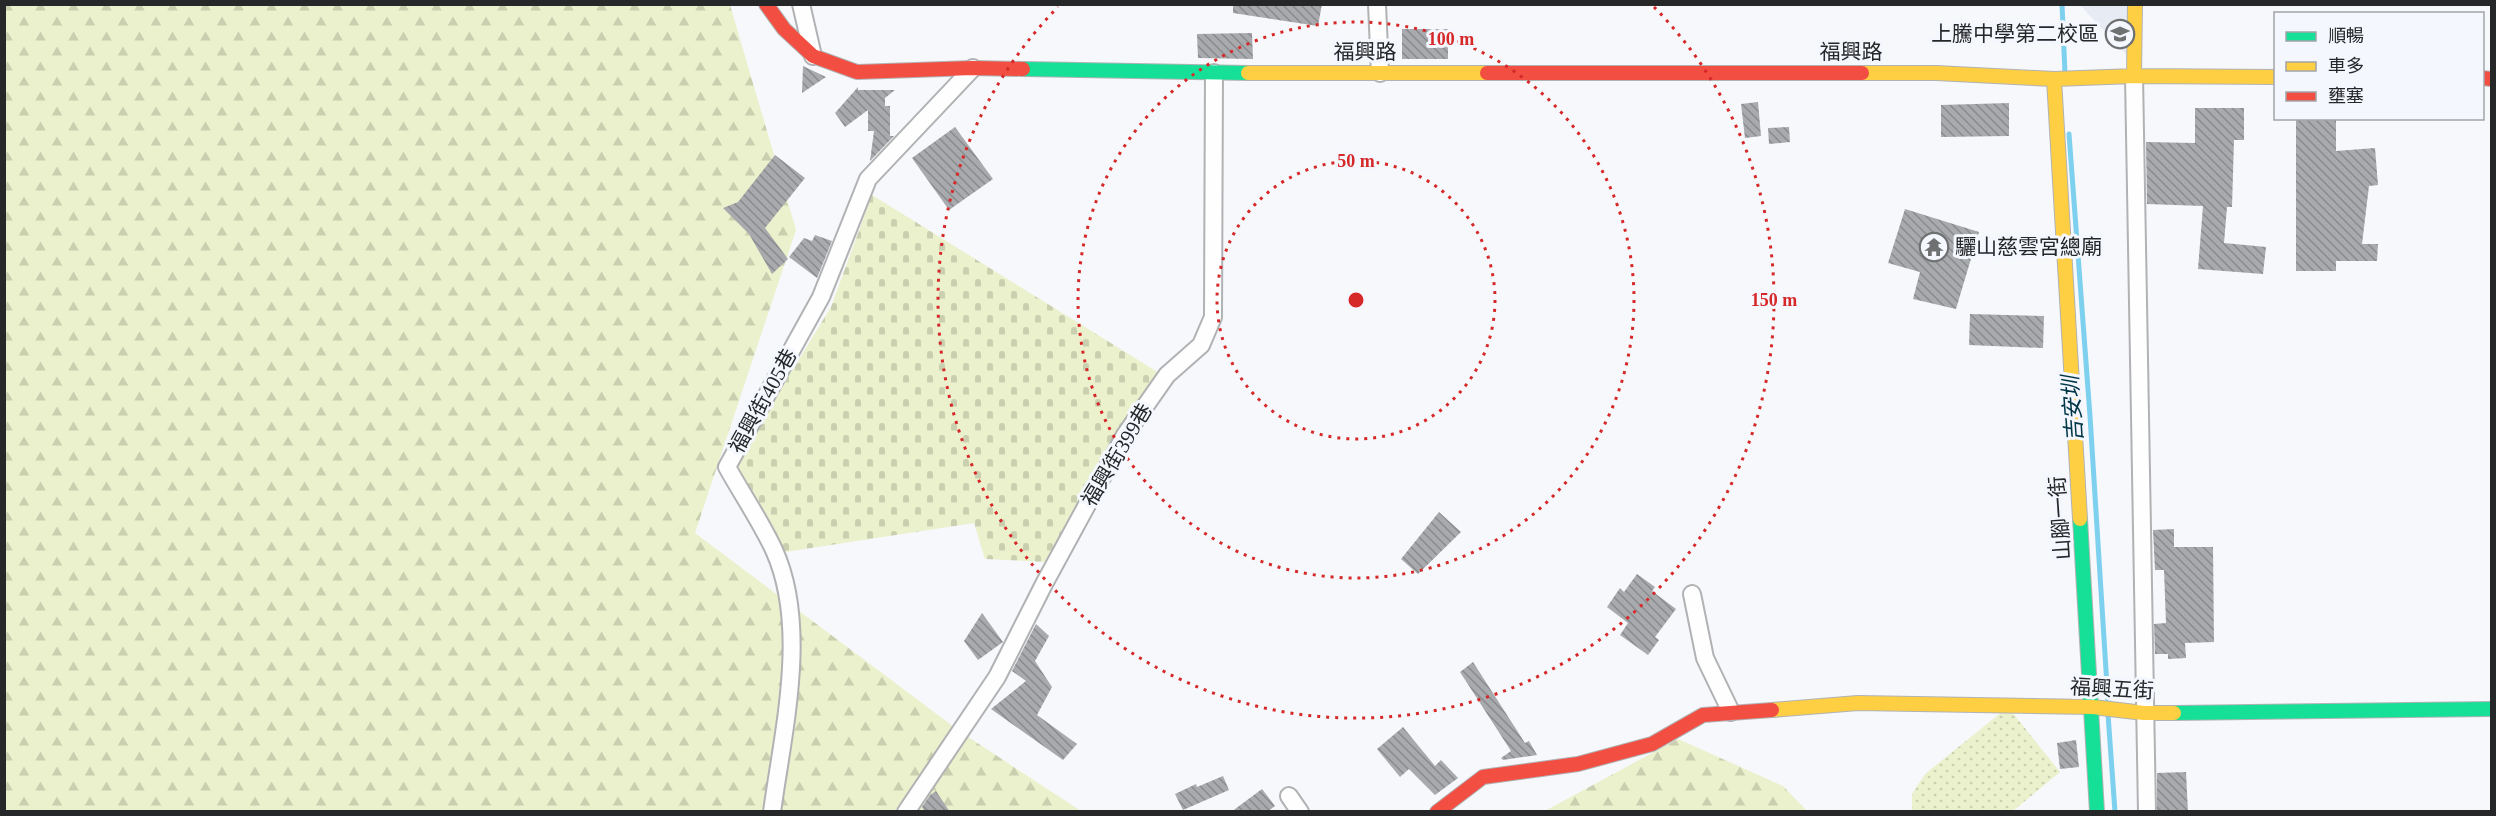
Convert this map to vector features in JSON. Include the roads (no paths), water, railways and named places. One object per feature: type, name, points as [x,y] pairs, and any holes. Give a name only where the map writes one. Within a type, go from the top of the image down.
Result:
[{"type":"street","name":"福興路","points":[[766,4],[784,29],[813,56],[857,72],[973,68],[1214,73],[1936,74],[2058,78],[2134,76]]},
{"type":"street","points":[[801,4],[813,56]]},
{"type":"street","points":[[1377,4],[1380,73]]},
{"type":"street","points":[[2135,4],[2134,76],[2147,812]]},
{"type":"street","name":"福興街405巷","points":[[772,812],[791,673],[789,611],[784,579],[774,550],[726,467],[820,297],[868,179],[973,68]]},
{"type":"street","name":"福興街399巷","points":[[906,812],[998,677],[1044,584],[1125,435],[1167,375],[1201,345],[1208,333],[1213,317],[1214,73]]},
{"type":"street","points":[[2134,76],[2274,77]]},
{"type":"street","name":"山腳一街","points":[[2058,78],[2097,812]]},
{"type":"street","points":[[1692,594],[1705,658],[1731,712]]},
{"type":"street","name":"福興五街","points":[[1437,812],[1483,777],[1578,764],[1652,744],[1703,715],[1731,712],[1858,703],[2093,707],[2144,713],[2492,709]]},
{"type":"street","points":[[1289,796],[1300,812]]},
{"type":"waterway","name":"吉安圳","points":[[2062,4],[2065,74]]},
{"type":"waterway","name":"吉安圳","points":[[2069,134],[2108,702]]},
{"type":"waterway","name":"吉安圳","points":[[2108,714],[2115,812]]},
{"type":"place","name":"上騰中學第二校區","points":[[2120,34]]},
{"type":"place","name":"驪山慈雲宮總廟","points":[[1934,247]]}]
